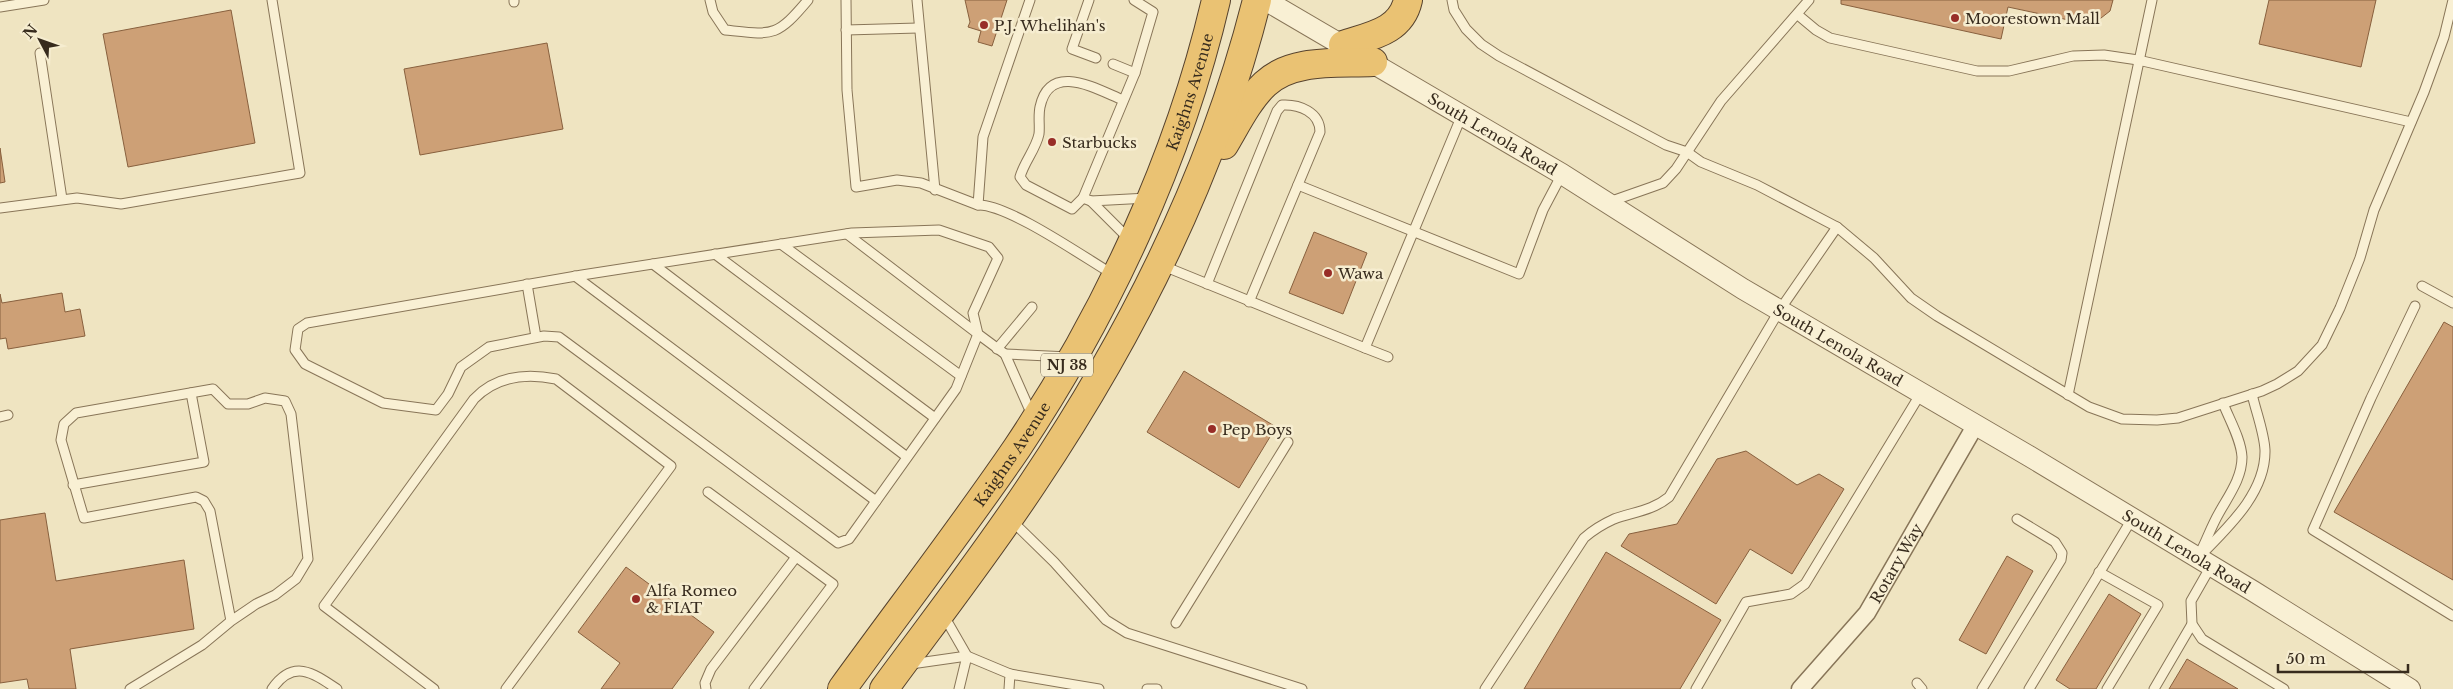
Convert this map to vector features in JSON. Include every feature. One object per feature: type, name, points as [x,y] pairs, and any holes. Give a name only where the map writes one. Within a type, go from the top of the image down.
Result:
[{"type":"highway","name":"Kaighns Avenue","points":[[842,689],[972,512],[1034,420],[1072,357],[1115,276],[1168,155],[1197,71],[1216,0]]},
{"type":"highway","name":"NJ 38","points":[[884,689],[1009,518],[1083,405],[1161,265],[1193,195],[1237,73],[1257,0]]},
{"type":"highway","points":[[1343,45],[1392,27],[1403,16],[1408,0]]},
{"type":"highway","points":[[1193,195],[1253,98],[1272,78],[1286,70],[1297,68],[1373,62]]},
{"type":"street","name":"South Lenola Road","points":[[1265,0],[1609,202],[1780,311],[2205,562],[2402,687]]},
{"type":"street","name":"Rotary Way","points":[[1800,689],[1867,613],[1975,426]]},
{"type":"lane","points":[[0,7],[44,0]]},
{"type":"lane","points":[[0,208],[77,198],[121,204],[300,173],[272,0]]},
{"type":"lane","points":[[710,0],[713,12],[725,30],[766,34],[787,24],[808,0]]},
{"type":"lane","points":[[846,0],[847,90],[856,187],[897,180],[921,183],[935,190],[978,204],[988,204],[1039,229],[1115,276]]},
{"type":"lane","points":[[917,0],[918,28],[935,190]]},
{"type":"lane","points":[[978,204],[983,137],[1030,0]]},
{"type":"lane","points":[[1089,0],[1072,49],[1096,58]]},
{"type":"lane","points":[[1087,200],[1134,73],[1153,12],[1134,0]]},
{"type":"lane","points":[[1452,0],[1454,10],[1466,29],[1499,56],[1666,144],[1687,152],[1701,162],[1757,185],[1836,227],[1874,258],[1911,298],[1943,321],[2068,395],[2107,415],[2137,420],[2178,418],[2252,394],[2278,384],[2298,371],[2312,357],[2330,333],[2360,258],[2374,210],[2444,37],[2453,0]]},
{"type":"lane","points":[[1609,202],[1663,183],[1676,170],[1721,101],[1798,15],[1809,0]]},
{"type":"lane","points":[[2068,395],[2152,0]]},
{"type":"lane","points":[[1798,15],[1816,30],[1830,38],[1977,71],[2009,71],[2073,56],[2104,55],[2138,60],[2411,122]]},
{"type":"lane","points":[[846,30],[918,28]]},
{"type":"lane","points":[[40,53],[62,200]]},
{"type":"lane","points":[[1113,64],[1134,73]]},
{"type":"lane","points":[[1123,100],[1078,81],[1063,80],[1053,86],[1044,96],[1040,107],[1039,135],[1020,176],[1026,185],[1072,208],[1087,200],[1150,198]]},
{"type":"lane","points":[[1207,284],[1278,111],[1282,105],[1292,105],[1308,111],[1314,114],[1320,125],[1320,132],[1249,302]]},
{"type":"lane","points":[[1365,348],[1462,115]]},
{"type":"lane","points":[[1298,185],[1518,274],[1543,210],[1562,174]]},
{"type":"lane","points":[[1087,200],[1131,241]]},
{"type":"lane","points":[[1485,689],[1584,538],[1595,529],[1615,519],[1656,506],[1668,497],[1780,311],[1836,227]]},
{"type":"lane","points":[[939,230],[989,247],[998,258],[973,313],[978,334],[956,389],[848,539],[838,543],[559,337],[536,338],[489,347],[461,367],[448,394],[436,410],[383,403],[305,364],[295,350],[298,329],[307,323],[575,276],[782,244],[847,234],[939,230]]},
{"type":"lane","points":[[847,234],[1001,352],[1034,420]]},
{"type":"lane","points":[[782,244],[961,376]]},
{"type":"lane","points":[[715,254],[935,418]]},
{"type":"lane","points":[[653,264],[907,457]]},
{"type":"lane","points":[[1161,265],[1249,302],[1388,356]]},
{"type":"lane","points":[[575,276],[876,501]]},
{"type":"lane","points":[[528,284],[536,338]]},
{"type":"lane","points":[[2422,286],[2453,303]]},
{"type":"lane","points":[[1001,352],[1032,306]]},
{"type":"lane","points":[[2415,306],[2371,398],[2314,530],[2453,616]]},
{"type":"lane","points":[[1001,352],[1072,357]]},
{"type":"lane","points":[[434,689],[324,606],[474,399],[487,388],[504,380],[513,377],[540,376],[556,379],[670,466],[506,689]]},
{"type":"lane","points":[[130,689],[202,645],[231,620],[256,604],[275,595],[296,578],[308,559],[291,414],[285,401],[266,398],[248,404],[228,404],[213,389],[76,413],[64,424],[61,440],[84,518],[196,498],[204,501],[210,511],[231,620]]},
{"type":"lane","points":[[73,485],[204,462],[191,393]]},
{"type":"lane","points":[[1696,689],[1746,602],[1791,594],[1805,584],[1921,393]]},
{"type":"lane","points":[[2205,562],[2239,516],[2261,472],[2264,450],[2252,394]]},
{"type":"lane","points":[[2222,403],[2238,441],[2242,456],[2241,468],[2235,484],[2218,513],[2205,562],[2191,601],[2192,624],[2202,640],[2284,689]]},
{"type":"lane","points":[[1176,623],[1288,442]]},
{"type":"lane","points":[[708,492],[833,584],[754,689]]},
{"type":"lane","points":[[1009,518],[1054,562],[1106,620],[1127,632],[1302,689]]},
{"type":"lane","points":[[2029,689],[2132,518]]},
{"type":"lane","points":[[1982,689],[2061,560],[2062,552],[2055,542],[2017,519]]},
{"type":"lane","points":[[706,689],[705,683],[711,669],[796,557]]},
{"type":"lane","points":[[2100,572],[2158,605],[2107,689]]},
{"type":"lane","points":[[941,611],[966,656],[959,689]]},
{"type":"lane","points":[[2154,689],[2192,624]]},
{"type":"lane","points":[[901,665],[966,656],[1010,674],[1100,689]]},
{"type":"lane","points":[[272,689],[289,672],[295,671],[315,673],[337,689]]},
{"type":"lane","points":[[1008,689],[1010,674]]},
{"type":"lane","points":[[1146,689],[1157,689]]},
{"type":"building","name":"P.J. Whelihan's","points":[[965,0],[1007,0],[992,46],[978,42],[981,31],[968,27],[970,22]]},
{"type":"building","name":"Moorestown Mall","points":[[1841,0],[2113,0],[2110,11],[2092,25],[2008,7],[2001,39],[1841,4]]},
{"type":"building","points":[[2269,0],[2376,0],[2361,67],[2259,44]]},
{"type":"building","points":[[231,10],[255,143],[128,167],[103,34]]},
{"type":"building","points":[[547,43],[563,129],[420,155],[404,69]]},
{"type":"building","points":[[0,148],[5,182],[0,183]]},
{"type":"building","name":"Wawa","points":[[1314,232],[1367,253],[1343,314],[1289,293]]},
{"type":"building","points":[[62,293],[65,312],[80,309],[85,336],[8,349],[6,338],[0,339],[0,294],[2,303]]},
{"type":"building","points":[[2444,322],[2453,327],[2453,580],[2334,512]]},
{"type":"building","name":"Pep Boys","points":[[1184,371],[1276,427],[1239,488],[1147,432]]},
{"type":"building","points":[[1746,451],[1797,485],[1819,474],[1844,489],[1792,574],[1750,549],[1716,604],[1621,546],[1629,534],[1677,524],[1717,459]]},
{"type":"building","points":[[45,513],[56,581],[184,560],[194,629],[70,649],[76,689],[29,689],[27,679],[0,683],[0,520]]},
{"type":"building","points":[[1606,552],[1721,620],[1680,689],[1524,689]]},
{"type":"building","points":[[2007,556],[2033,571],[1986,654],[1959,640]]},
{"type":"building","name":"Alfa Romeo & FIAT","points":[[626,567],[714,632],[672,689],[601,689],[620,663],[578,632]]},
{"type":"building","points":[[2109,594],[2141,614],[2096,689],[2070,689],[2056,680]]},
{"type":"building","points":[[2187,659],[2238,689],[2169,689]]},
{"type":"place","name":"Moorestown Mall","points":[[1955,18]]},
{"type":"place","name":"P.J. Whelihan's","points":[[984,25]]},
{"type":"place","name":"Starbucks","points":[[1052,142]]},
{"type":"place","name":"Wawa","points":[[1328,273]]},
{"type":"place","name":"Pep Boys","points":[[1212,429]]},
{"type":"place","name":"Alfa Romeo & FIAT","points":[[636,599]]}]
